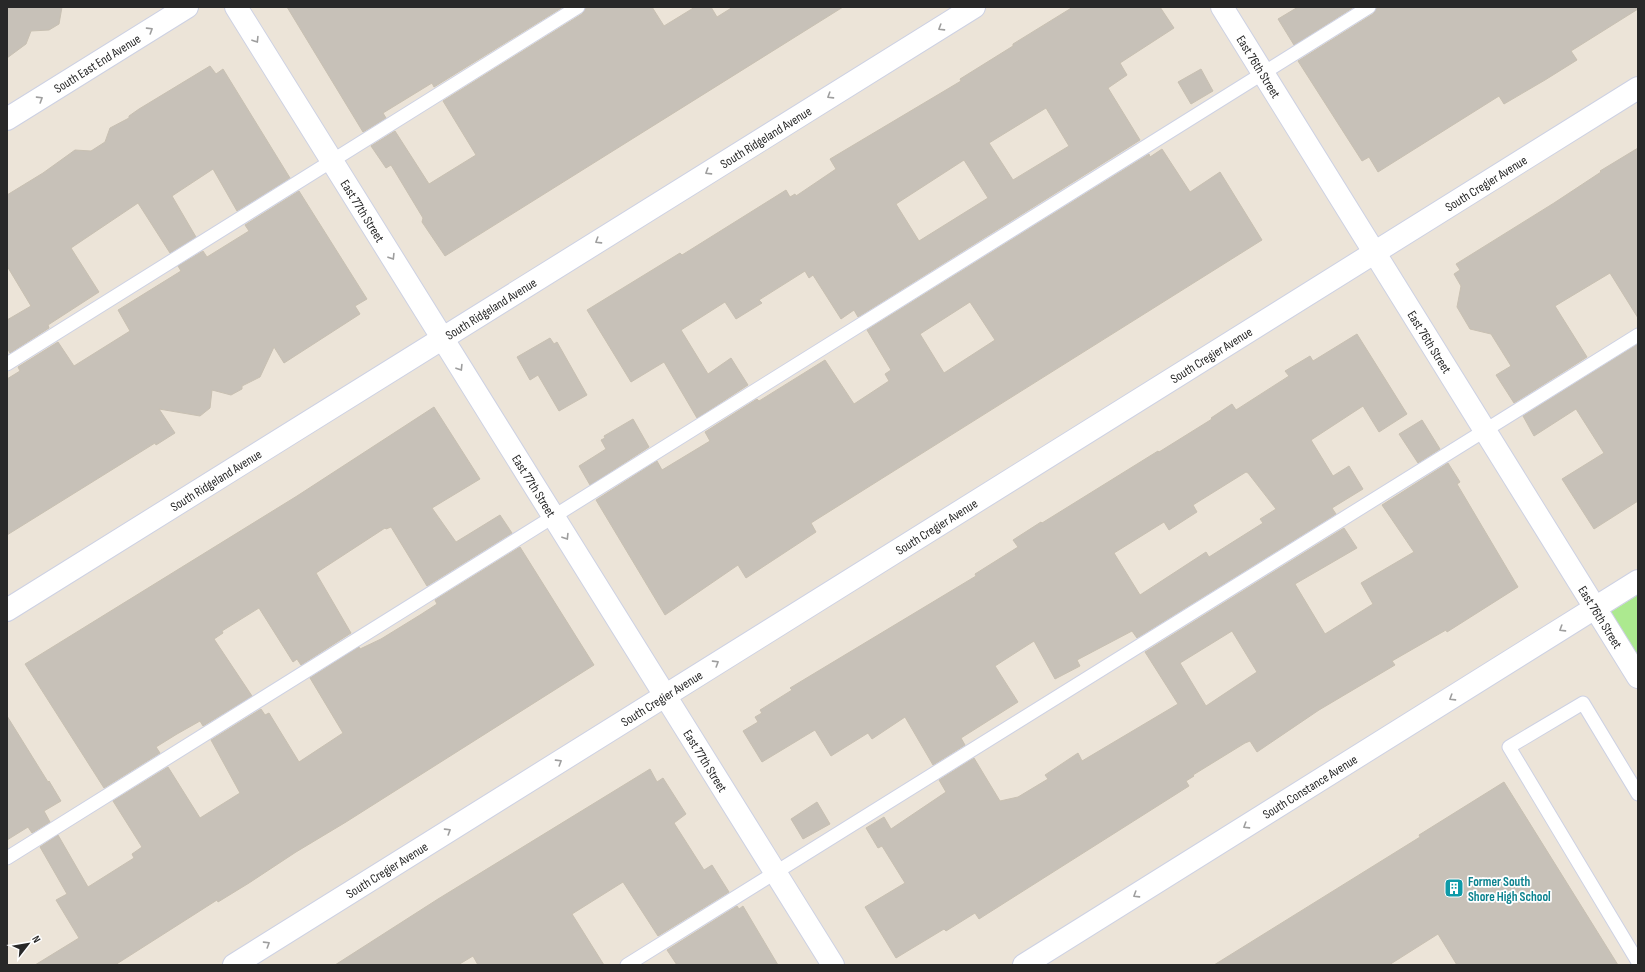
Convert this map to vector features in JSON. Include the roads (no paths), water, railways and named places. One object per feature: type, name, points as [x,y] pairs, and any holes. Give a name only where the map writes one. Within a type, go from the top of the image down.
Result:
[{"type":"street","name":"South East End Avenue","points":[[7,120],[186,7]]},
{"type":"street","name":"East 77th Street","points":[[236,7],[833,965]]},
{"type":"street","name":"South Ridgeland Avenue","points":[[7,610],[974,7]]},
{"type":"street","name":"East 76th Street","points":[[1222,7],[1638,677]]},
{"type":"street","name":"South Cregier Avenue","points":[[234,965],[1638,88]]},
{"type":"street","name":"South Constance Avenue","points":[[1024,965],[1638,581]]},
{"type":"lane","points":[[7,364],[578,7]]},
{"type":"lane","points":[[7,858],[1369,7]]},
{"type":"lane","points":[[628,965],[1638,335]]},
{"type":"lane","points":[[1638,794],[1583,703],[1509,747],[1638,962]]},
{"type":"place","name":"Former South Shore High School","points":[[1454,888]]}]
